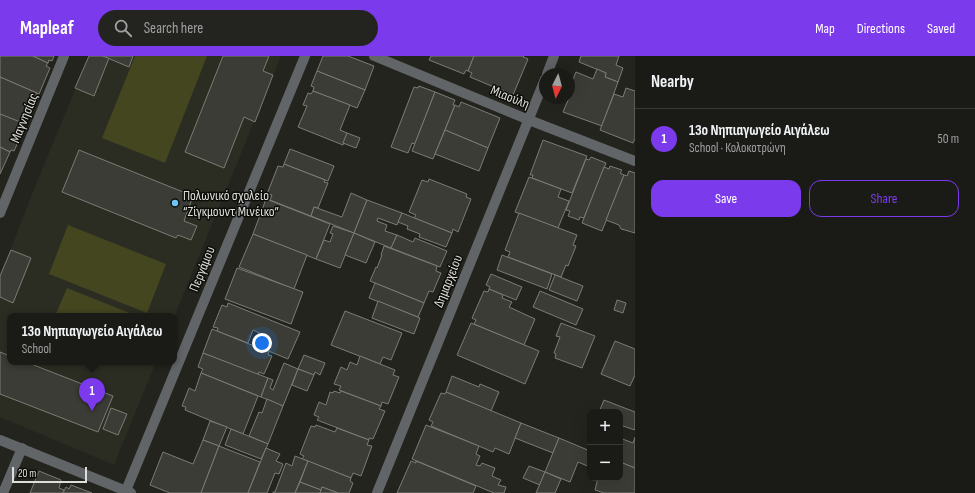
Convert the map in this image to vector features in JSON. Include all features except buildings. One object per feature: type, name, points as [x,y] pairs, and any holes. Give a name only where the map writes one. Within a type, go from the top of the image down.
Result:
[{"type":"street","name":"Μαγνησίας","points":[[0,213],[64,56]]},
{"type":"street","name":"Περγάμου","points":[[127,492],[305,56]]},
{"type":"street","name":"Μιαούλη","points":[[374,56],[528,120],[635,162]]},
{"type":"street","points":[[549,68],[554,56]]},
{"type":"street","name":"Δημαρχείου","points":[[377,493],[539,93]]},
{"type":"street","points":[[0,440],[127,492]]},
{"type":"street","points":[[3,493],[22,448]]},
{"type":"shaded area","points":[[89,56],[281,56],[176,313],[7,313],[7,365],[155,365],[114,465],[0,417],[0,276]]},
{"type":"green space","points":[[135,56],[207,56],[165,163],[102,138]]},
{"type":"green space","points":[[68,225],[166,264],[147,313],[49,274]]},
{"type":"green space","points":[[67,288],[130,313],[56,313]]},
{"type":"place","name":"Πολωνικό σχολείο “Ζίγκμουντ Μινέικο”","points":[[175,203]]},
{"type":"place","name":"13ο Νηπιαγωγείο Αιγάλεω","points":[[92,411]]}]
